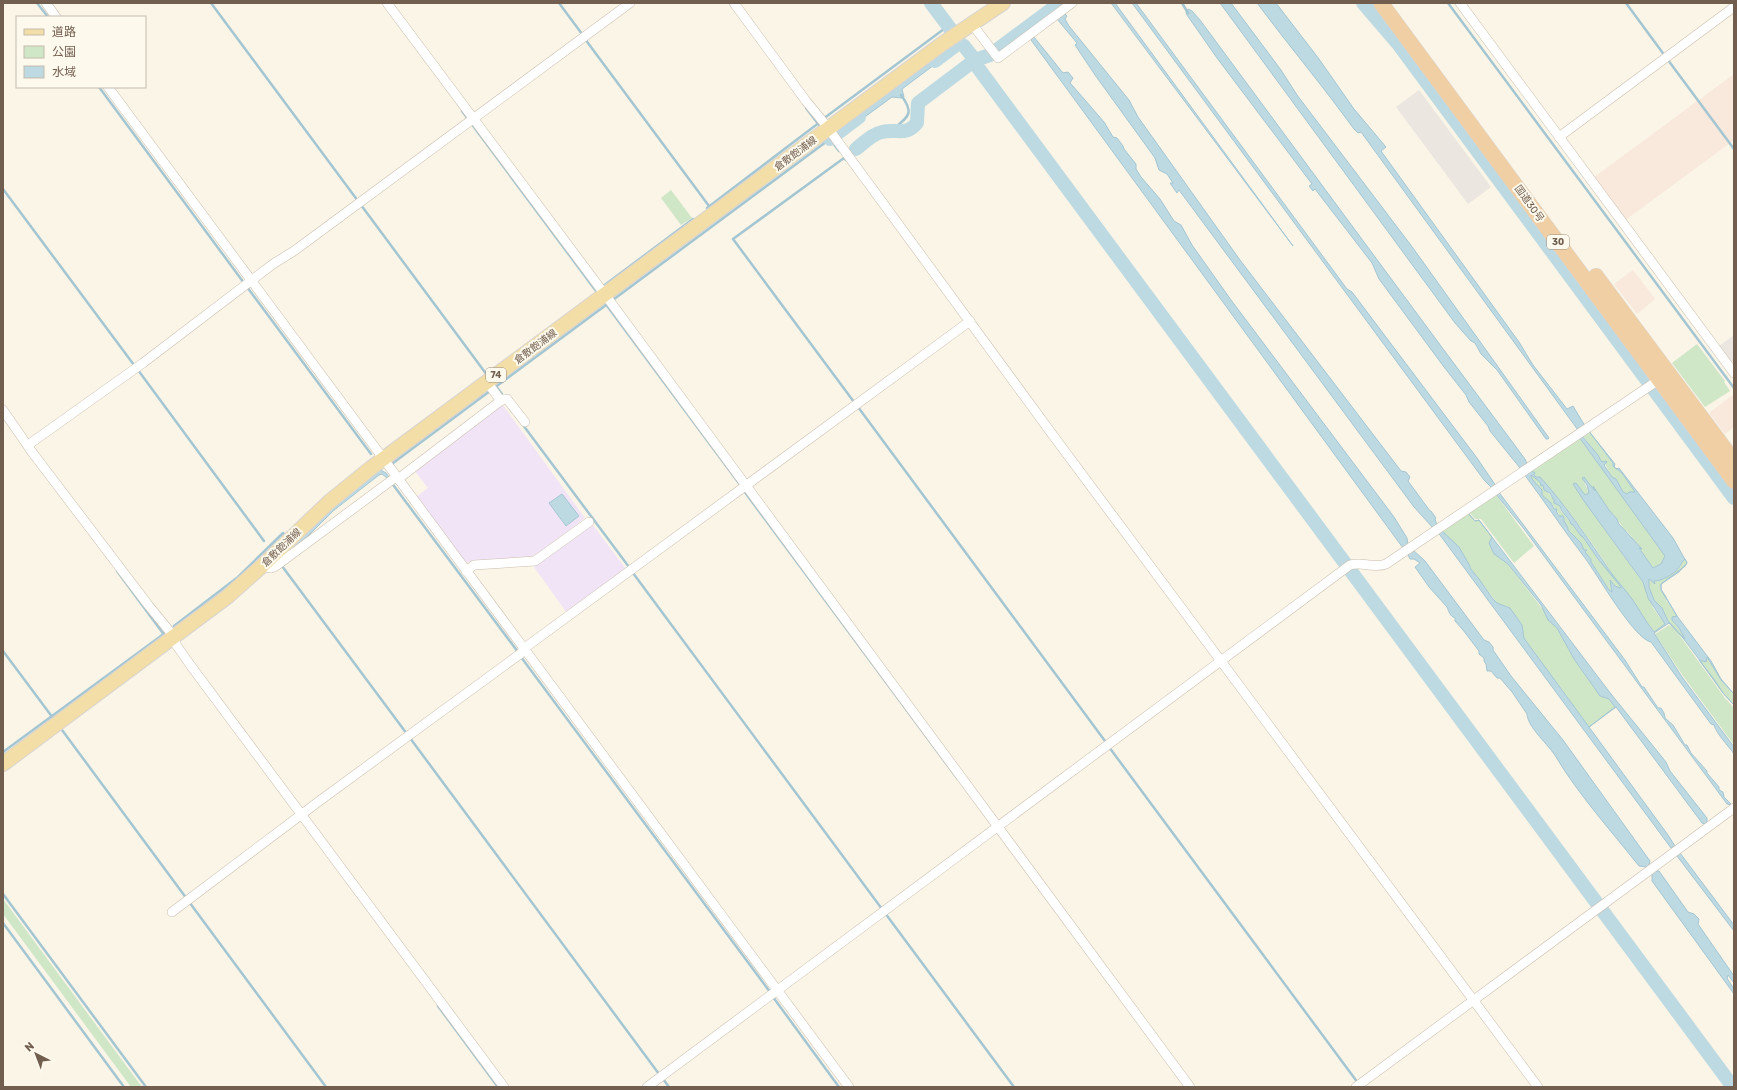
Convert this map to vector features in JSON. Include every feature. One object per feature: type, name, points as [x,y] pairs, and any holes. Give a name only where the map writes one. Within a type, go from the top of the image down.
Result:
[{"type":"highway","name":"国道30号","points":[[1381,3],[1657,381],[1734,481]]},
{"type":"highway","name":"国道30号","points":[[1394,3],[1657,381],[1734,461]]},
{"type":"main road","name":"倉敷飽浦線","points":[[3,764],[227,597],[329,502],[383,459],[491,387],[608,300],[828,128],[942,44],[1003,3]]},
{"type":"street","points":[[46,3],[55,16]]},
{"type":"street","points":[[387,3],[471,120],[608,300],[1190,1087]]},
{"type":"street","points":[[28,445],[143,363],[273,264],[294,251],[630,3]]},
{"type":"street","points":[[734,3],[848,155],[1220,663],[1472,1002],[1538,1087]]},
{"type":"street","points":[[972,24],[998,58],[1072,3]]},
{"type":"street","points":[[1460,3],[1734,374]]},
{"type":"street","points":[[1559,137],[1734,7]]},
{"type":"street","points":[[109,88],[248,284],[383,459],[394,480],[466,571],[849,1087]]},
{"type":"street","points":[[172,912],[524,650],[526,646],[970,321]]},
{"type":"street","points":[[647,1087],[997,826],[1220,663],[1347,567],[1359,563],[1379,566],[1386,564],[1657,381]]},
{"type":"street","points":[[491,387],[501,401]]},
{"type":"street","points":[[262,566],[272,568],[276,566],[501,401],[507,399],[525,422]]},
{"type":"street","points":[[3,410],[173,638],[191,666],[299,817],[504,1087]]},
{"type":"street","points":[[466,571],[474,565],[535,561],[589,522]]},
{"type":"street","points":[[1356,1087],[1734,808]]},
{"type":"shaded area","points":[[1734,74],[1734,140],[1624,221],[1593,178]]},
{"type":"shaded area","points":[[1419,90],[1491,187],[1468,204],[1396,107]]},
{"type":"shaded area","points":[[1633,270],[1655,299],[1637,314],[1614,284]]},
{"type":"shaded area","points":[[1734,335],[1734,367],[1719,346]]},
{"type":"shaded area","points":[[1734,394],[1734,427],[1725,434],[1709,413]]},
{"type":"shaded area","points":[[502,404],[585,518],[539,553],[528,558],[465,562],[416,497],[428,488],[414,470]]},
{"type":"shaded area","points":[[592,524],[626,569],[567,613],[534,567]]},
{"type":"green space","points":[[671,190],[692,218],[681,225],[661,198]]},
{"type":"green space","points":[[1697,344],[1725,381],[1724,382],[1730,391],[1705,407],[1672,363]]},
{"type":"green space","points":[[1588,430],[1613,463],[1613,466],[1622,473],[1636,492],[1627,494],[1623,492],[1616,479],[1612,477],[1604,462],[1601,461],[1582,435]]},
{"type":"green space","points":[[1579,436],[1665,556],[1661,564],[1653,568],[1639,548],[1641,548],[1583,479],[1589,493],[1585,495],[1576,483],[1574,484],[1584,501],[1643,582],[1653,608],[1665,624],[1654,632],[1622,587],[1615,587],[1611,582],[1612,592],[1609,590],[1591,562],[1591,559],[1585,552],[1587,551],[1584,550],[1568,530],[1552,504],[1542,495],[1539,487],[1532,479],[1531,474],[1540,482],[1540,485],[1543,485],[1559,505],[1561,511],[1583,536],[1598,559],[1610,571],[1591,541],[1569,512],[1531,469]]},
{"type":"green space","points":[[1496,495],[1534,546],[1514,563],[1481,519],[1475,519],[1468,511]]},
{"type":"green space","points":[[1467,512],[1475,521],[1479,520],[1492,537],[1503,561],[1508,564],[1557,628],[1574,659],[1600,696],[1609,699],[1616,707],[1589,727],[1524,638],[1522,625],[1510,608],[1497,603],[1440,529]]},
{"type":"green space","points":[[1685,559],[1687,563],[1685,566],[1661,585],[1661,590],[1667,597],[1666,600],[1677,616],[1672,620],[1686,638],[1684,639],[1668,621],[1662,608],[1654,600],[1649,587],[1649,578],[1652,582],[1670,575],[1680,567]]},
{"type":"green space","points":[[1669,625],[1675,629],[1725,698],[1734,708],[1734,745],[1683,676],[1655,634]]},
{"type":"green space","points":[[1707,657],[1721,680],[1734,695],[1734,704],[1723,693],[1699,659]]},
{"type":"green space","points":[[3,899],[142,1087],[131,1087],[3,914]]},
{"type":"water","points":[[1111,3],[1115,3],[1293,246]]},
{"type":"water","points":[[1132,3],[1136,3],[1347,289],[1352,292],[1477,458],[1496,486],[1492,488],[1484,480]]},
{"type":"water","points":[[1220,3],[1231,3],[1281,70],[1297,95],[1413,248],[1549,438],[1548,439],[1546,439],[1497,370],[1481,354],[1475,343],[1471,341],[1455,323]]},
{"type":"water","points":[[1257,3],[1276,3],[1319,59],[1354,109],[1386,147],[1381,151],[1519,342],[1533,365],[1567,409],[1573,406],[1585,426],[1578,430],[1361,132],[1358,133],[1354,129]]},
{"type":"water","points":[[1188,9],[1192,11],[1200,20],[1525,459],[1527,464],[1520,468],[1490,431],[1488,426],[1469,402],[1466,395],[1379,279],[1372,263],[1315,189],[1313,191],[1309,186],[1312,184],[1217,58],[1187,15],[1186,12]]},
{"type":"water","points":[[1064,13],[1067,16],[1065,19],[1069,26],[1129,100],[1138,117],[1240,260],[1401,471],[1406,472],[1410,477],[1408,481],[1436,518],[1437,525],[1433,528],[1414,507],[1179,190],[1177,193],[1170,183],[1173,183],[1167,174],[1159,170],[1155,158],[1095,75],[1075,45],[1077,43],[1057,19]]},
{"type":"water","points":[[1034,37],[1063,73],[1068,72],[1073,78],[1070,83],[1104,122],[1113,137],[1117,138],[1136,164],[1136,169],[1141,177],[1160,199],[1174,221],[1181,225],[1192,245],[1231,300],[1394,517],[1407,538],[1408,545],[1403,548],[1031,40]]},
{"type":"water","points":[[949,49],[950,53],[902,89],[904,97],[892,97],[847,130],[843,127],[857,115]]},
{"type":"water","points":[[868,135],[872,139],[851,155],[849,152],[851,145],[862,136],[866,137]]},
{"type":"water","points":[[1588,430],[1582,436],[1598,455],[1601,461],[1607,462],[1604,465],[1612,477],[1616,479],[1623,492],[1627,494],[1629,492],[1635,492],[1622,473],[1617,469],[1619,468],[1673,538],[1685,559],[1678,569],[1666,578],[1654,581],[1655,584],[1649,579],[1649,587],[1654,600],[1662,608],[1668,621],[1685,639],[1679,628],[1672,620],[1672,617],[1677,616],[1711,661],[1721,679],[1734,694],[1721,680],[1707,657],[1706,662],[1700,660],[1669,623],[1654,633],[1682,677],[1734,747],[1734,754],[1651,642],[1635,630],[1616,605],[1585,558],[1524,474]],"holes":[[[1579,437],[1665,556],[1661,564],[1653,568],[1639,548],[1642,549],[1619,524],[1593,486],[1595,491],[1584,477],[1582,478],[1587,485],[1589,493],[1585,495],[1576,483],[1573,484],[1643,582],[1648,598],[1665,624],[1654,632],[1632,599],[1609,570],[1567,510],[1549,487],[1540,477],[1536,477],[1534,475],[1535,473],[1531,470]],[[1531,475],[1540,482],[1541,486],[1543,485],[1544,490],[1550,493],[1554,499],[1554,503],[1560,506],[1571,524],[1583,537],[1598,559],[1621,587],[1620,588],[1615,586],[1610,580],[1612,592],[1609,590],[1591,562],[1591,559],[1585,552],[1587,550],[1584,550],[1581,543],[1568,530],[1563,516],[1559,516],[1556,511],[1557,509],[1554,509],[1551,503],[1542,495],[1542,490],[1532,479]]]},
{"type":"water","points":[[1588,430],[1615,464],[1614,467],[1613,463]]},
{"type":"water","points":[[379,469],[386,473],[389,477],[387,478],[382,474],[379,475],[333,511],[295,549],[290,545],[339,502]]},
{"type":"water","points":[[1498,491],[1625,660],[1642,687],[1644,687],[1658,708],[1661,708],[1665,718],[1673,725],[1685,745],[1687,745],[1691,753],[1719,787],[1719,790],[1723,792],[1724,797],[1732,805],[1727,804],[1524,529],[1495,493]]},
{"type":"water","points":[[562,494],[579,516],[566,526],[549,503]]},
{"type":"water","points":[[1440,529],[1459,547],[1470,568],[1493,599],[1497,603],[1510,608],[1522,625],[1524,638],[1526,641],[1675,846],[1671,848],[1437,531]]},
{"type":"water","points":[[1492,537],[1611,694],[1666,762],[1670,771],[1707,818],[1707,822],[1705,824],[1702,823],[1616,707],[1589,727],[1615,707],[1609,699],[1600,696],[1574,659],[1557,628],[1548,620],[1541,605],[1508,564],[1494,554],[1489,543]]},
{"type":"water","points":[[1412,549],[1425,561],[1484,640],[1489,642],[1493,647],[1493,650],[1511,676],[1563,740],[1650,861],[1647,867],[1639,866],[1585,799],[1553,752],[1535,731],[1528,719],[1527,714],[1512,692],[1500,678],[1497,678],[1491,671],[1487,671],[1484,658],[1479,654],[1479,651],[1455,621],[1455,618],[1451,615],[1447,607],[1429,587],[1415,567],[1420,563],[1414,559],[1410,559],[1407,553]]},
{"type":"water","points":[[1683,568],[1679,572],[1661,584]]},
{"type":"water","points":[[1699,660],[1716,682],[1723,693]]},
{"type":"water","points":[[1680,853],[1734,925],[1734,931],[1677,856]]},
{"type":"water","points":[[1652,871],[1659,871],[1688,912],[1694,914],[1699,919],[1698,924],[1734,976],[1734,983],[1728,975],[1727,978],[1734,989],[1734,994],[1652,881]]},
{"type":"waterway","points":[[37,3],[47,16]]},
{"type":"waterway","points":[[211,3],[358,201]]},
{"type":"waterway","points":[[559,3],[582,34]]},
{"type":"waterway","points":[[931,3],[952,31]]},
{"type":"waterway","points":[[935,61],[959,43],[964,46],[975,60],[990,55],[1060,3]]},
{"type":"waterway","points":[[1182,3],[1188,13]]},
{"type":"waterway","points":[[1363,3],[1399,45],[1734,498]]},
{"type":"waterway","points":[[1448,3],[1734,388]]},
{"type":"waterway","points":[[1626,3],[1665,56]]},
{"type":"waterway","points":[[823,119],[948,26]]},
{"type":"waterway","points":[[585,39],[709,206]]},
{"type":"waterway","points":[[856,149],[878,133],[909,130],[917,123],[918,103],[975,60],[976,65],[1733,1087]]},
{"type":"waterway","points":[[1668,60],[1734,149]]},
{"type":"waterway","points":[[100,88],[244,283]]},
{"type":"waterway","points":[[891,131],[908,115],[908,107],[901,95]]},
{"type":"waterway","points":[[806,108],[819,125]]},
{"type":"waterway","points":[[462,111],[596,291]]},
{"type":"waterway","points":[[830,139],[859,117]]},
{"type":"waterway","points":[[707,208],[820,122]]},
{"type":"waterway","points":[[830,139],[839,151]]},
{"type":"waterway","points":[[494,388],[830,139]]},
{"type":"waterway","points":[[846,160],[844,158],[733,239],[854,402]]},
{"type":"waterway","points":[[3,189],[134,365]]},
{"type":"waterway","points":[[361,205],[487,375]]},
{"type":"waterway","points":[[602,287],[693,219]]},
{"type":"waterway","points":[[247,287],[371,454]]},
{"type":"waterway","points":[[605,303],[741,486]]},
{"type":"waterway","points":[[138,370],[264,541]]},
{"type":"waterway","points":[[495,385],[502,394]]},
{"type":"waterway","points":[[393,463],[490,391]]},
{"type":"waterway","points":[[858,407],[1105,741]]},
{"type":"waterway","points":[[523,425],[629,567]]},
{"type":"waterway","points":[[391,482],[518,652]]},
{"type":"waterway","points":[[744,491],[957,778]]},
{"type":"waterway","points":[[174,626],[238,577],[283,533],[286,536]]},
{"type":"waterway","points":[[282,566],[407,734]]},
{"type":"waterway","points":[[117,571],[165,636]]},
{"type":"waterway","points":[[633,573],[882,909]]},
{"type":"waterway","points":[[3,752],[165,633]]},
{"type":"waterway","points":[[3,651],[53,718]]},
{"type":"waterway","points":[[521,657],[770,992]]},
{"type":"waterway","points":[[62,730],[326,1087]]},
{"type":"waterway","points":[[410,738],[659,1074]]},
{"type":"waterway","points":[[1109,747],[1358,1083]]},
{"type":"waterway","points":[[3,894],[146,1087]]},
{"type":"waterway","points":[[885,913],[1014,1087]]},
{"type":"waterway","points":[[3,923],[124,1087]]},
{"type":"waterway","points":[[773,997],[839,1087]]},
{"type":"waterway","points":[[438,1006],[498,1087]]},
{"type":"waterway","points":[[663,1079],[669,1087]]}]
